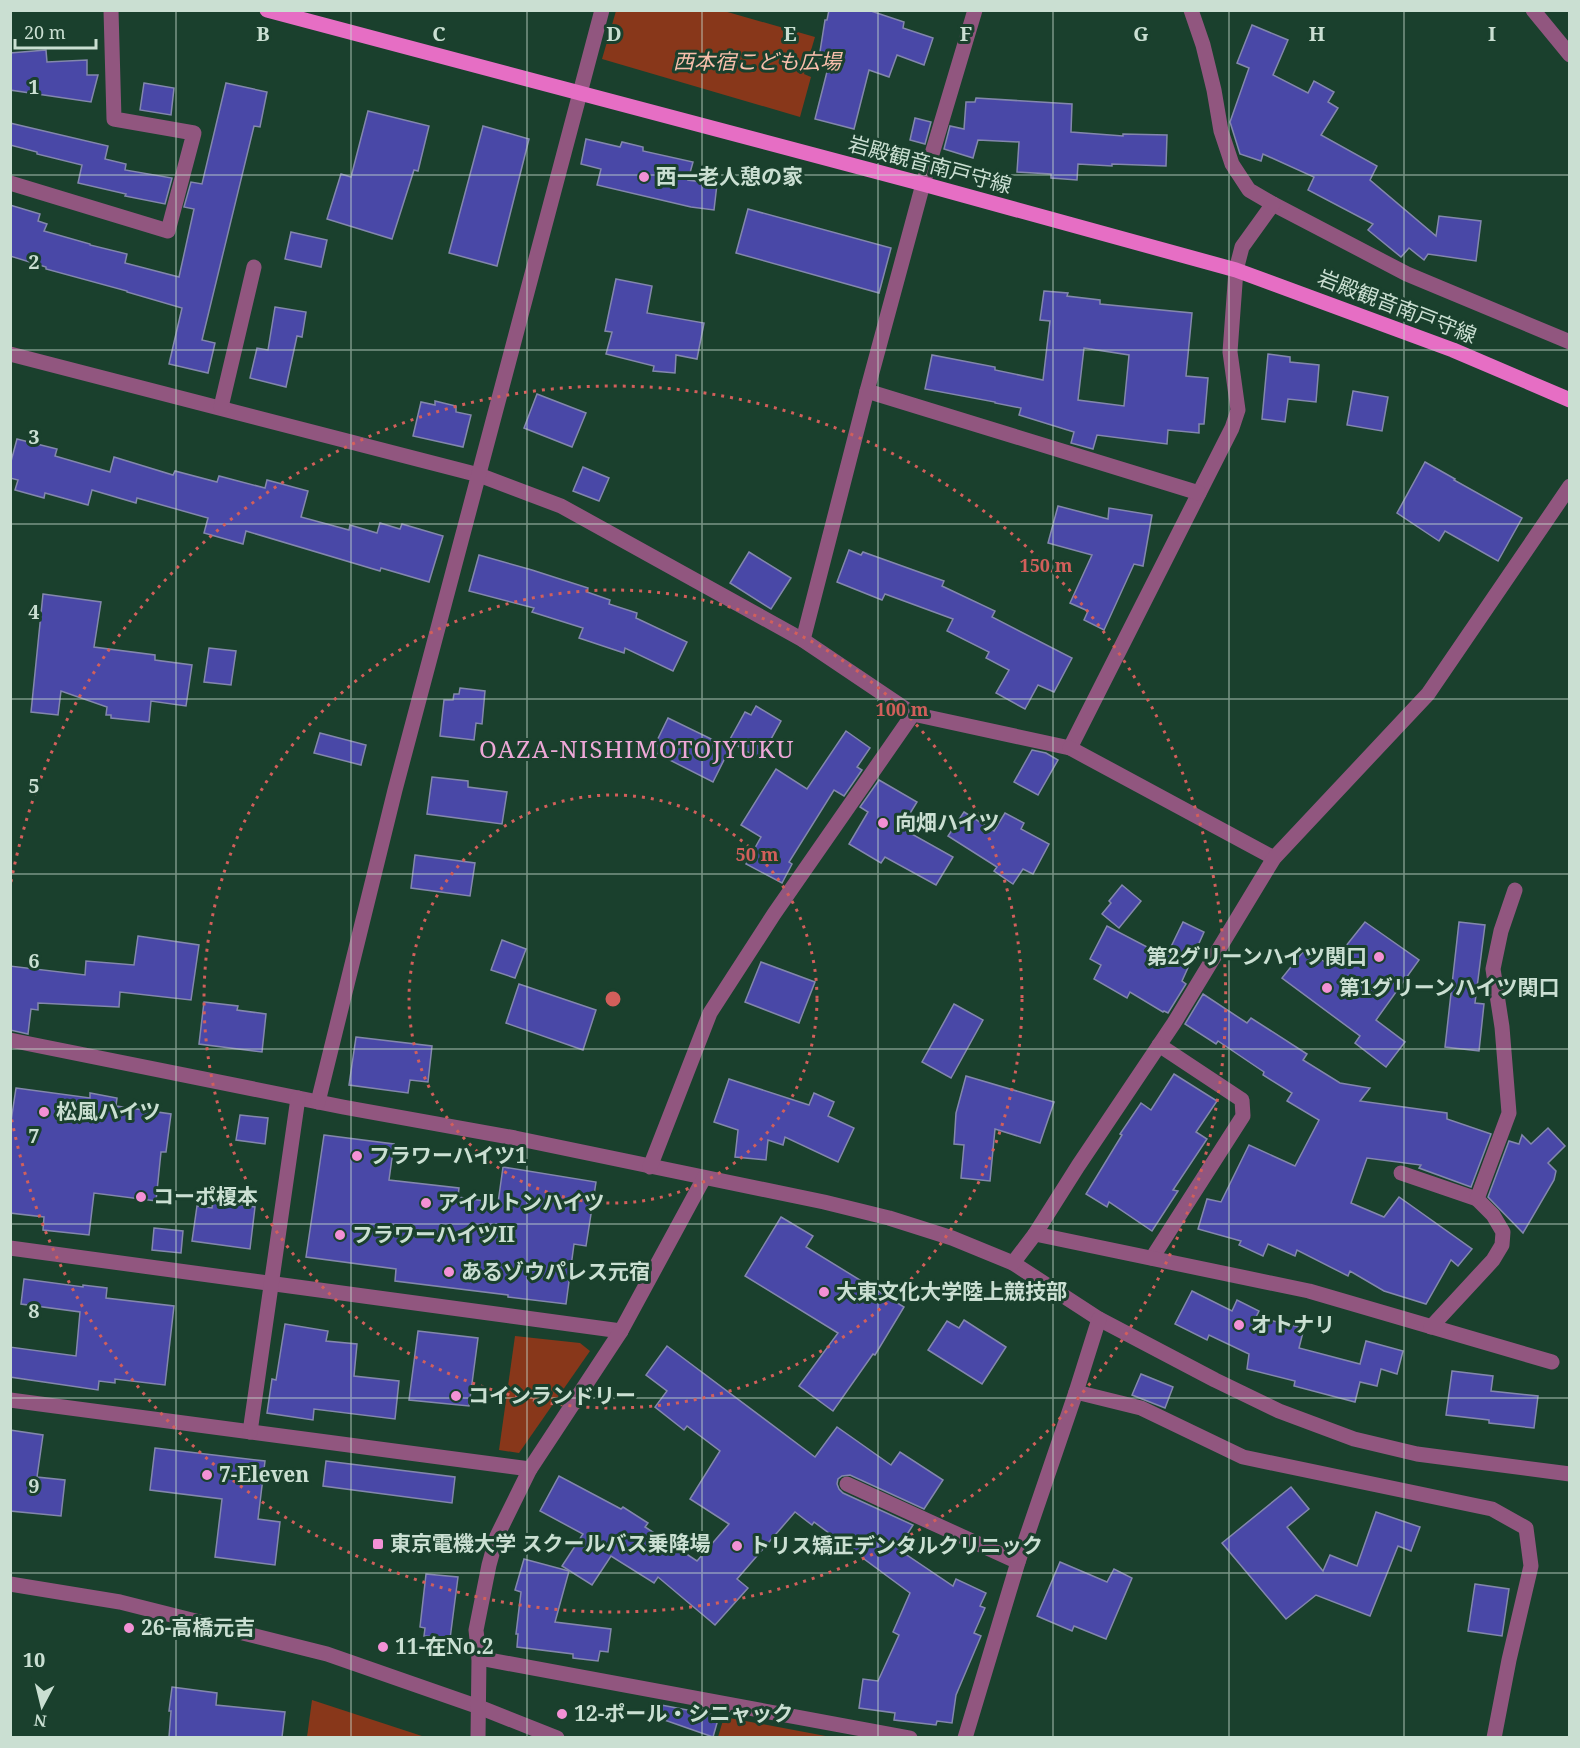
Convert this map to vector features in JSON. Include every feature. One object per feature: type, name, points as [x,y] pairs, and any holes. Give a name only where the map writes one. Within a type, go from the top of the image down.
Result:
[{"type":"main road","name":"岩殿観音南戸守線","points":[[267,10],[923,184],[1236,270],[1453,350],[1569,400]]},
{"type":"street","points":[[10,183],[168,231],[194,133],[114,119],[111,10]]},
{"type":"street","points":[[318,1102],[395,790],[602,10]]},
{"type":"street","points":[[803,640],[923,184],[975,10]]},
{"type":"street","points":[[1191,10],[1203,45],[1221,131],[1232,164],[1249,190],[1407,274],[1569,342]]},
{"type":"street","points":[[1533,10],[1569,55]]},
{"type":"street","points":[[1070,748],[1232,428],[1238,410],[1230,352],[1236,270],[1242,247],[1274,204]]},
{"type":"street","points":[[221,407],[254,267]]},
{"type":"street","points":[[10,354],[479,475],[561,506],[803,640],[912,714],[1070,748],[1274,858]]},
{"type":"street","points":[[867,391],[1199,493]]},
{"type":"street","points":[[1013,1263],[1035,1234],[1077,1166],[1159,1045],[1274,858],[1428,694],[1569,486]]},
{"type":"street","points":[[650,1167],[710,1013],[774,914],[912,714]]},
{"type":"street","points":[[1477,1199],[1509,1113],[1502,1026],[1493,969],[1501,931],[1515,890]]},
{"type":"street","points":[[10,1040],[318,1102],[515,1138],[824,1202],[889,1218],[952,1238],[1013,1263],[1099,1319],[1279,1411],[1353,1438],[1417,1454],[1569,1474]]},
{"type":"street","points":[[1152,1258],[1243,1116],[1242,1100],[1159,1045]]},
{"type":"street","points":[[250,1432],[298,1098]]},
{"type":"street","points":[[1401,1173],[1477,1199],[1493,1215],[1503,1232],[1502,1245],[1493,1260],[1431,1327]]},
{"type":"street","points":[[478,1737],[479,1658],[476,1630],[497,1536],[530,1469],[621,1331],[704,1178]]},
{"type":"street","points":[[1035,1234],[1309,1292],[1552,1362]]},
{"type":"street","points":[[10,1248],[621,1331]]},
{"type":"street","points":[[965,1737],[1018,1562],[1099,1319]]},
{"type":"street","points":[[1076,1392],[1141,1408],[1243,1457],[1492,1509],[1526,1528],[1531,1566],[1494,1737]]},
{"type":"street","points":[[10,1400],[530,1469]]},
{"type":"street","points":[[847,1485],[1018,1562]]},
{"type":"street","points":[[10,1584],[120,1602],[327,1654],[557,1737]]},
{"type":"street","points":[[479,1658],[910,1737]]},
{"type":"green space","name":"西本宿こども広場","points":[[616,11],[724,11],[815,37],[804,74],[811,77],[800,117],[602,59]]},
{"type":"green space","points":[[515,1336],[580,1343],[590,1351],[519,1453],[499,1450]]},
{"type":"green space","points":[[312,1700],[425,1737],[307,1737]]},
{"type":"green space","points":[[724,1717],[831,1737],[718,1737]]},
{"type":"building","points":[[829,10],[868,10],[904,22],[903,28],[933,38],[924,65],[897,55],[889,77],[869,70],[854,129],[815,119],[830,60],[819,58],[825,20],[827,20]]},
{"type":"building","points":[[1252,25],[1288,40],[1273,75],[1308,93],[1314,81],[1334,92],[1328,102],[1338,108],[1321,135],[1377,166],[1370,180],[1436,236],[1439,216],[1481,221],[1476,261],[1428,254],[1424,260],[1409,248],[1401,257],[1368,230],[1373,224],[1308,190],[1314,177],[1263,154],[1261,161],[1240,154],[1230,122],[1249,68],[1237,63]]},
{"type":"building","points":[[46,50],[47,62],[87,60],[87,75],[98,75],[91,102],[10,90],[10,53]]},
{"type":"building","points":[[144,83],[174,88],[171,115],[140,110]]},
{"type":"building","points":[[226,83],[267,92],[260,127],[254,126],[202,340],[215,343],[208,373],[169,364],[182,308],[46,269],[46,267],[10,256],[10,205],[40,214],[38,221],[47,224],[44,231],[127,254],[125,263],[179,277],[194,209],[184,207],[191,182],[202,184]]},
{"type":"building","points":[[976,98],[1072,104],[1071,132],[1123,136],[1123,134],[1167,135],[1166,166],[1078,164],[1077,180],[1051,178],[1051,174],[1017,172],[1019,142],[978,140],[973,158],[944,149],[950,126],[964,129],[966,102],[975,102]]},
{"type":"building","points":[[368,111],[429,126],[418,171],[414,170],[392,239],[327,219],[341,174],[351,177]]},
{"type":"building","points":[[915,118],[931,122],[925,144],[910,140]]},
{"type":"building","points":[[10,123],[108,146],[105,159],[126,164],[125,170],[172,178],[165,204],[78,183],[82,165],[10,145]]},
{"type":"building","points":[[483,126],[529,139],[497,266],[449,253]]},
{"type":"building","name":"西一老人憩の家","points":[[586,139],[620,147],[622,142],[643,147],[643,151],[693,162],[688,180],[717,184],[714,210],[691,207],[597,185],[601,169],[581,164]]},
{"type":"building","points":[[748,209],[891,248],[879,293],[736,253]]},
{"type":"building","points":[[291,232],[327,240],[321,267],[285,259]]},
{"type":"building","points":[[616,279],[652,286],[647,313],[704,323],[697,359],[676,355],[675,373],[653,371],[654,366],[606,354],[612,332],[605,331]]},
{"type":"building","points":[[1044,291],[1068,293],[1067,296],[1100,300],[1100,304],[1192,313],[1186,376],[1208,378],[1204,424],[1199,424],[1199,433],[1168,430],[1167,444],[1097,435],[1093,449],[1071,443],[1074,432],[1019,415],[1021,408],[925,389],[932,355],[995,367],[995,370],[1043,380],[1050,321],[1040,320]],"holes":[[[1084,348],[1129,355],[1124,406],[1078,400]]]},
{"type":"building","points":[[275,307],[306,312],[302,337],[297,336],[286,387],[250,378],[257,348],[268,350]]},
{"type":"building","points":[[1268,354],[1290,357],[1290,362],[1319,365],[1316,402],[1288,399],[1285,422],[1262,419]]},
{"type":"building","points":[[1353,391],[1388,397],[1382,431],[1347,425]]},
{"type":"building","points":[[537,394],[586,413],[572,447],[524,428]]},
{"type":"building","points":[[435,401],[456,406],[456,412],[471,415],[463,447],[413,436],[421,402],[435,405]]},
{"type":"building","points":[[17,439],[57,449],[55,456],[110,472],[114,457],[173,475],[175,471],[217,482],[219,476],[265,488],[267,480],[308,491],[301,517],[349,530],[350,525],[377,533],[380,523],[400,529],[402,524],[443,536],[429,582],[381,568],[380,571],[246,531],[243,544],[204,533],[208,518],[137,498],[136,503],[92,490],[88,505],[45,493],[44,498],[15,490],[18,480],[10,478],[10,465]]},
{"type":"building","points":[[1425,462],[1522,518],[1498,561],[1445,531],[1439,541],[1397,513]]},
{"type":"building","points":[[583,467],[609,478],[599,501],[573,491]]},
{"type":"building","points":[[1058,506],[1108,519],[1109,508],[1152,515],[1143,566],[1134,564],[1104,630],[1084,620],[1088,611],[1070,603],[1092,555],[1048,543]]},
{"type":"building","points":[[849,550],[861,555],[863,552],[944,581],[942,586],[995,611],[992,617],[1072,658],[1054,692],[1038,685],[1025,709],[996,693],[1009,670],[986,658],[989,652],[947,631],[953,619],[885,594],[882,600],[837,582]]},
{"type":"building","points":[[749,552],[791,578],[771,609],[730,583]]},
{"type":"building","points":[[479,555],[588,588],[587,592],[610,600],[609,604],[637,613],[636,618],[687,642],[673,671],[625,648],[624,653],[579,638],[583,628],[532,612],[534,608],[469,591]]},
{"type":"building","points":[[43,594],[101,602],[94,647],[155,655],[155,660],[192,665],[186,706],[151,701],[149,722],[111,718],[111,715],[106,715],[107,707],[61,691],[58,715],[31,712]]},
{"type":"building","points":[[209,648],[236,651],[231,685],[204,682]]},
{"type":"building","points":[[460,688],[485,691],[482,724],[476,723],[474,740],[440,736],[444,700],[453,700],[454,694],[459,694]]},
{"type":"building","points":[[756,706],[781,721],[760,759],[729,741],[745,712],[751,715]]},
{"type":"building","points":[[668,718],[730,748],[713,782],[652,751]]},
{"type":"building","points":[[846,731],[870,748],[857,767],[862,770],[844,796],[834,790],[789,862],[792,864],[782,883],[746,864],[761,837],[741,825],[776,769],[807,789]]},
{"type":"building","points":[[320,733],[366,745],[361,765],[314,753]]},
{"type":"building","points":[[1032,750],[1046,753],[1058,760],[1038,795],[1014,782]]},
{"type":"building","points":[[432,777],[468,781],[468,787],[507,792],[502,824],[427,814]]},
{"type":"building","points":[[879,780],[917,802],[901,828],[953,857],[936,885],[885,857],[881,863],[849,844],[868,812],[860,807]]},
{"type":"building","points":[[964,812],[994,831],[1005,813],[1024,823],[1021,829],[1049,844],[1033,874],[1023,869],[1013,884],[994,871],[997,867],[948,836]]},
{"type":"building","points":[[415,855],[475,863],[470,896],[411,888]]},
{"type":"building","points":[[1122,885],[1141,901],[1119,928],[1102,914]]},
{"type":"building","points":[[1183,922],[1204,932],[1182,981],[1186,984],[1168,1013],[1130,992],[1127,998],[1094,979],[1101,965],[1090,959],[1107,926],[1166,957]]},
{"type":"building","points":[[1365,922],[1419,960],[1376,1020],[1405,1042],[1386,1067],[1355,1043],[1360,1036],[1282,978],[1306,948],[1330,966]]},
{"type":"building","points":[[1459,922],[1485,925],[1475,1003],[1484,1004],[1479,1051],[1445,1047]]},
{"type":"building","points":[[138,936],[199,945],[191,1000],[120,992],[119,1007],[38,1003],[38,1010],[31,1009],[28,1034],[10,1030],[10,966],[85,975],[86,961],[134,965]]},
{"type":"building","points":[[502,940],[526,949],[515,978],[491,970]]},
{"type":"building","points":[[761,962],[815,982],[799,1023],[745,1002]]},
{"type":"building","points":[[519,984],[596,1010],[583,1050],[506,1023]]},
{"type":"building","points":[[1203,994],[1247,1023],[1251,1018],[1307,1054],[1303,1060],[1340,1083],[1370,1088],[1360,1101],[1447,1113],[1447,1119],[1491,1134],[1471,1187],[1419,1168],[1421,1165],[1367,1158],[1351,1203],[1384,1217],[1399,1197],[1472,1249],[1458,1266],[1451,1260],[1426,1304],[1384,1291],[1350,1271],[1348,1276],[1297,1250],[1295,1256],[1268,1244],[1263,1256],[1239,1245],[1241,1241],[1198,1229],[1207,1199],[1221,1202],[1249,1145],[1295,1166],[1319,1120],[1287,1101],[1292,1093],[1263,1075],[1264,1072],[1218,1041],[1216,1044],[1185,1024]]},
{"type":"building","points":[[204,1002],[238,1006],[237,1010],[266,1014],[262,1052],[199,1044]]},
{"type":"building","points":[[954,1004],[983,1020],[951,1078],[922,1062]]},
{"type":"building","points":[[356,1037],[432,1046],[428,1082],[410,1080],[408,1093],[349,1085]]},
{"type":"building","points":[[1174,1074],[1217,1101],[1196,1132],[1207,1139],[1173,1190],[1178,1191],[1152,1231],[1109,1202],[1107,1207],[1086,1194],[1122,1135],[1120,1134],[1141,1103],[1151,1110]]},
{"type":"building","points":[[966,1076],[1054,1102],[1040,1143],[995,1129],[990,1181],[961,1178],[964,1145],[954,1144],[956,1113]]},
{"type":"building","points":[[729,1079],[809,1105],[814,1093],[834,1102],[828,1116],[854,1128],[838,1162],[785,1137],[783,1145],[768,1140],[766,1160],[735,1157],[738,1130],[714,1122]]},
{"type":"building","points":[[16,1088],[90,1098],[90,1093],[117,1098],[116,1106],[171,1114],[166,1152],[161,1152],[156,1201],[94,1193],[89,1235],[43,1230],[44,1217],[10,1213],[10,1128]]},
{"type":"building","points":[[240,1115],[268,1118],[265,1144],[236,1140]]},
{"type":"building","points":[[1548,1128],[1565,1146],[1548,1163],[1556,1171],[1554,1180],[1523,1233],[1488,1197],[1509,1141],[1519,1144],[1522,1135],[1531,1144]]},
{"type":"building","points":[[324,1135],[394,1144],[389,1180],[459,1188],[458,1197],[498,1203],[503,1167],[596,1182],[586,1246],[574,1244],[566,1304],[395,1281],[396,1269],[306,1257]]},
{"type":"building","points":[[213,1201],[255,1207],[250,1249],[192,1241],[197,1206],[212,1208]]},
{"type":"building","name":"大東文化大学陸上競技部","points":[[781,1217],[813,1236],[806,1247],[904,1307],[875,1355],[873,1354],[833,1411],[799,1386],[838,1333],[745,1276]]},
{"type":"building","points":[[154,1228],[183,1231],[181,1253],[152,1250]]},
{"type":"building","points":[[24,1279],[107,1288],[106,1298],[174,1306],[165,1385],[115,1379],[115,1383],[99,1381],[98,1390],[10,1377],[10,1347],[76,1356],[80,1312],[21,1304]]},
{"type":"building","points":[[1192,1291],[1232,1311],[1237,1300],[1259,1311],[1256,1317],[1304,1328],[1299,1348],[1360,1364],[1366,1341],[1403,1351],[1397,1374],[1381,1369],[1377,1386],[1360,1382],[1355,1402],[1294,1386],[1295,1381],[1247,1369],[1249,1354],[1209,1335],[1207,1340],[1175,1324]]},
{"type":"building","points":[[964,1320],[1006,1347],[982,1384],[928,1350],[947,1321],[959,1328]]},
{"type":"building","points":[[285,1324],[328,1331],[326,1341],[357,1344],[354,1376],[399,1381],[395,1419],[314,1409],[313,1420],[267,1413],[272,1379],[276,1380]]},
{"type":"building","points":[[418,1331],[478,1338],[469,1406],[409,1400]]},
{"type":"building","points":[[667,1346],[815,1457],[837,1427],[891,1465],[900,1452],[943,1480],[924,1509],[850,1475],[842,1476],[838,1479],[837,1484],[843,1493],[913,1525],[906,1536],[910,1538],[901,1551],[953,1586],[956,1579],[986,1593],[980,1606],[985,1608],[974,1633],[981,1636],[956,1695],[952,1723],[937,1721],[936,1725],[894,1720],[895,1713],[859,1708],[863,1679],[878,1681],[899,1635],[893,1632],[910,1593],[814,1522],[812,1525],[795,1512],[737,1579],[748,1588],[715,1625],[658,1577],[654,1583],[611,1556],[592,1585],[562,1566],[583,1534],[540,1511],[559,1476],[621,1509],[623,1507],[648,1523],[645,1527],[697,1561],[729,1524],[690,1499],[720,1451],[687,1426],[684,1430],[655,1407],[667,1391],[646,1375]]},
{"type":"building","points":[[1452,1371],[1493,1376],[1491,1391],[1538,1396],[1534,1428],[1446,1415]]},
{"type":"building","points":[[1141,1374],[1173,1387],[1165,1408],[1132,1395]]},
{"type":"building","points":[[10,1430],[43,1435],[37,1477],[65,1480],[61,1516],[10,1511]]},
{"type":"building","points":[[155,1448],[265,1461],[258,1519],[280,1522],[275,1565],[215,1557],[222,1499],[150,1490]]},
{"type":"building","points":[[326,1461],[455,1477],[452,1503],[323,1486]]},
{"type":"building","points":[[1291,1487],[1309,1509],[1287,1527],[1323,1571],[1330,1555],[1357,1566],[1376,1512],[1420,1527],[1411,1551],[1398,1546],[1370,1616],[1316,1595],[1286,1619],[1222,1543]]},
{"type":"building","points":[[524,1559],[569,1571],[555,1622],[611,1629],[608,1652],[600,1651],[598,1661],[573,1658],[573,1654],[517,1647],[518,1634],[516,1634],[521,1592],[515,1590]]},
{"type":"building","points":[[1060,1562],[1107,1582],[1114,1569],[1132,1578],[1106,1639],[1074,1626],[1072,1631],[1037,1616]]},
{"type":"building","points":[[426,1574],[458,1577],[450,1639],[424,1636],[425,1628],[420,1627]]},
{"type":"building","points":[[1475,1584],[1509,1589],[1502,1636],[1468,1631]]},
{"type":"building","points":[[172,1687],[217,1693],[216,1705],[285,1712],[282,1737],[169,1737]]},
{"type":"building","points":[[656,1704],[719,1716],[713,1737],[653,1716]]},
{"type":"place","name":"西一老人憩の家","points":[[644,177]]},
{"type":"place","name":"向畑ハイツ","points":[[883,823]]},
{"type":"place","name":"第2グリーンハイツ関口","points":[[1379,957]]},
{"type":"place","name":"第1グリーンハイツ関口","points":[[1327,988]]},
{"type":"place","name":"松風ハイツ","points":[[44,1112]]},
{"type":"place","name":"フラワーハイツ1","points":[[357,1156]]},
{"type":"place","name":"コーポ榎本","points":[[141,1197]]},
{"type":"place","name":"アイルトンハイツ","points":[[426,1203]]},
{"type":"place","name":"フラワーハイツII","points":[[340,1235]]},
{"type":"place","name":"あるゾウパレス元宿","points":[[449,1272]]},
{"type":"place","name":"大東文化大学陸上競技部","points":[[824,1292]]},
{"type":"place","name":"オトナリ","points":[[1239,1325]]},
{"type":"place","name":"コインランドリー","points":[[456,1396]]},
{"type":"place","name":"7-Eleven","points":[[207,1475]]},
{"type":"place","name":"東京電機大学 スクールバス乗降場","points":[[378,1544]]},
{"type":"place","name":"トリス矯正デンタルクリニック","points":[[737,1546]]},
{"type":"place","name":"26-高橋元吉","points":[[129,1628]]},
{"type":"place","name":"11-在No.2","points":[[383,1647]]},
{"type":"place","name":"12-ポール・シニャック","points":[[562,1714]]},
{"type":"district","name":"OAZA-NISHIMOTOJYUKU","points":[[637,750]]}]
